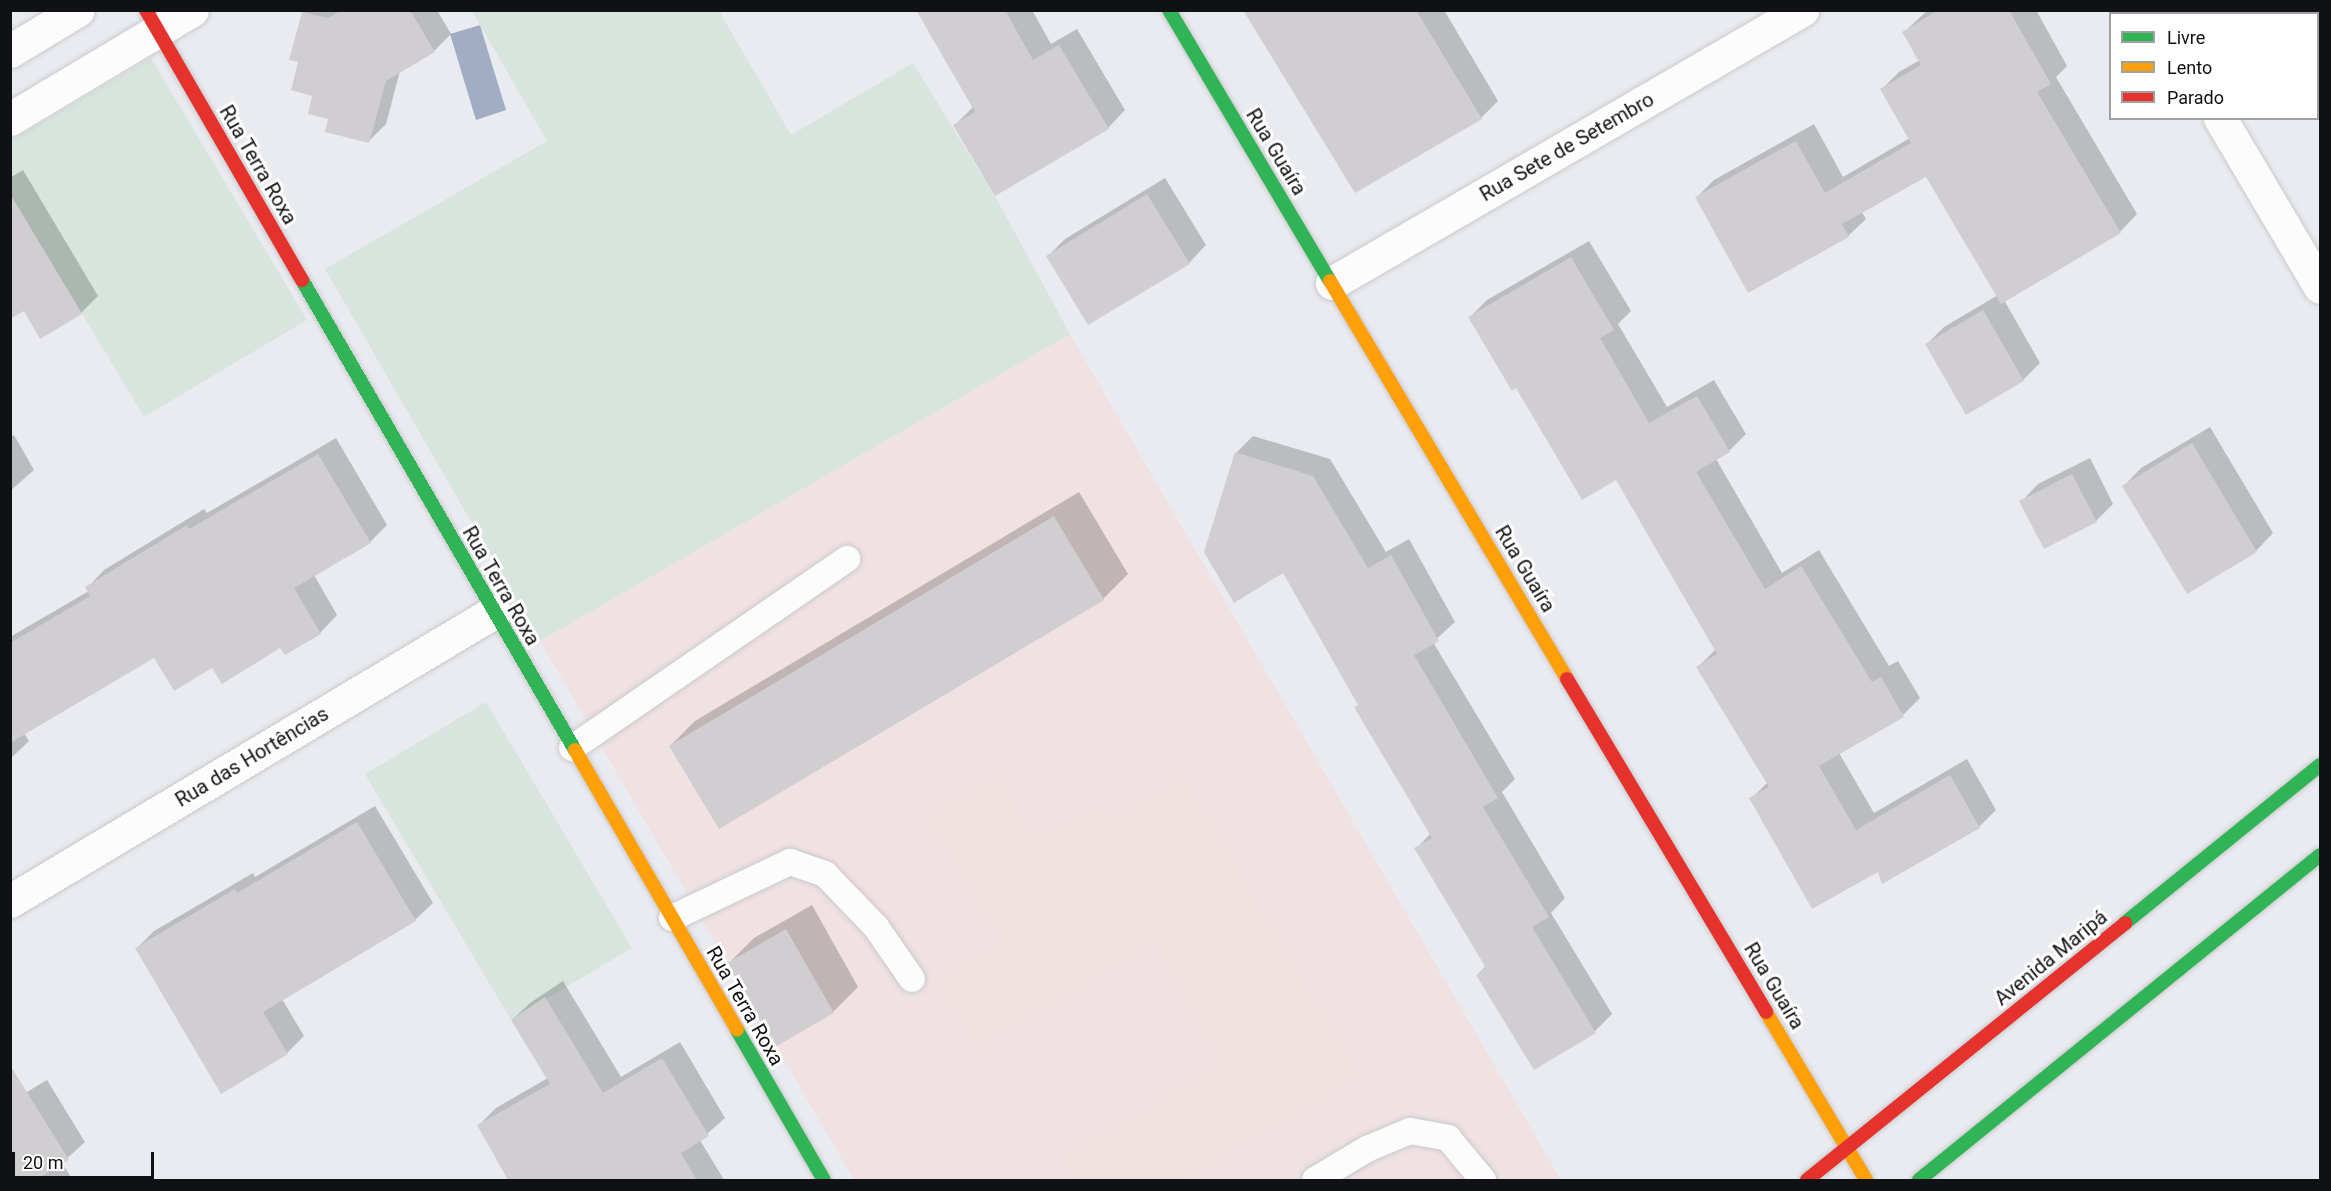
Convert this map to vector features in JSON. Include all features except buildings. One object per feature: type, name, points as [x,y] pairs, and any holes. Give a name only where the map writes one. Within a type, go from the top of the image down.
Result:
[{"type":"street","points":[[10,51],[78,10]]},
{"type":"street","points":[[10,119],[152,21],[192,10]]},
{"type":"street","name":"Rua Guaíra","points":[[1169,10],[1866,1180]]},
{"type":"street","name":"Rua Sete de Setembro","points":[[1332,283],[1802,10]]},
{"type":"street","name":"Rua Terra Roxa","points":[[152,21],[824,1180]]},
{"type":"street","points":[[2221,120],[2320,288]]},
{"type":"street","name":"Rua das Hortências","points":[[10,902],[494,612]]},
{"type":"street","name":"Avenida Maripá","points":[[1807,1180],[2320,765]]},
{"type":"street","points":[[1919,1180],[2320,855]]},
{"type":"lane","points":[[573,748],[847,560]]},
{"type":"lane","points":[[672,918],[790,862],[825,874],[876,927],[912,979]]},
{"type":"lane","points":[[1315,1180],[1367,1149],[1410,1131],[1448,1138],[1483,1180]]},
{"type":"shaded area","points":[[472,11],[719,11],[791,135],[913,63],[995,196],[1070,334],[540,641],[325,269],[547,141]]},
{"type":"shaded area","points":[[151,58],[307,320],[144,417],[11,195],[10,141]]},
{"type":"shaded area","points":[[1070,334],[1561,1180],[854,1180],[540,641]]},
{"type":"shaded area","points":[[486,702],[632,948],[511,1020],[365,774]]},
{"type":"shaded area","points":[[998,774],[1037,839],[1102,801],[1112,818],[1184,775],[1361,1077],[1185,1180],[1073,1180],[1060,1158],[1222,1063],[1153,946],[976,1049],[935,978],[999,941],[926,817]]},
{"type":"water","points":[[480,25],[506,110],[476,120],[450,34]]},
{"type":"traffic: fast","points":[[1169,10],[1330,281]]},
{"type":"traffic: fast","points":[[302,280],[575,750]]},
{"type":"traffic: fast","points":[[2125,923],[2320,765]]},
{"type":"traffic: fast","points":[[1919,1180],[2320,855]]},
{"type":"traffic: fast","points":[[737,1030],[824,1180]]},
{"type":"traffic: slow","points":[[1330,281],[1567,679]]},
{"type":"traffic: slow","points":[[575,750],[737,1030]]},
{"type":"traffic: slow","points":[[1766,1012],[1866,1180]]},
{"type":"traffic: jam","points":[[146,10],[302,280]]},
{"type":"traffic: jam","points":[[1567,679],[1766,1012]]},
{"type":"traffic: jam","points":[[1807,1180],[2125,923]]}]
